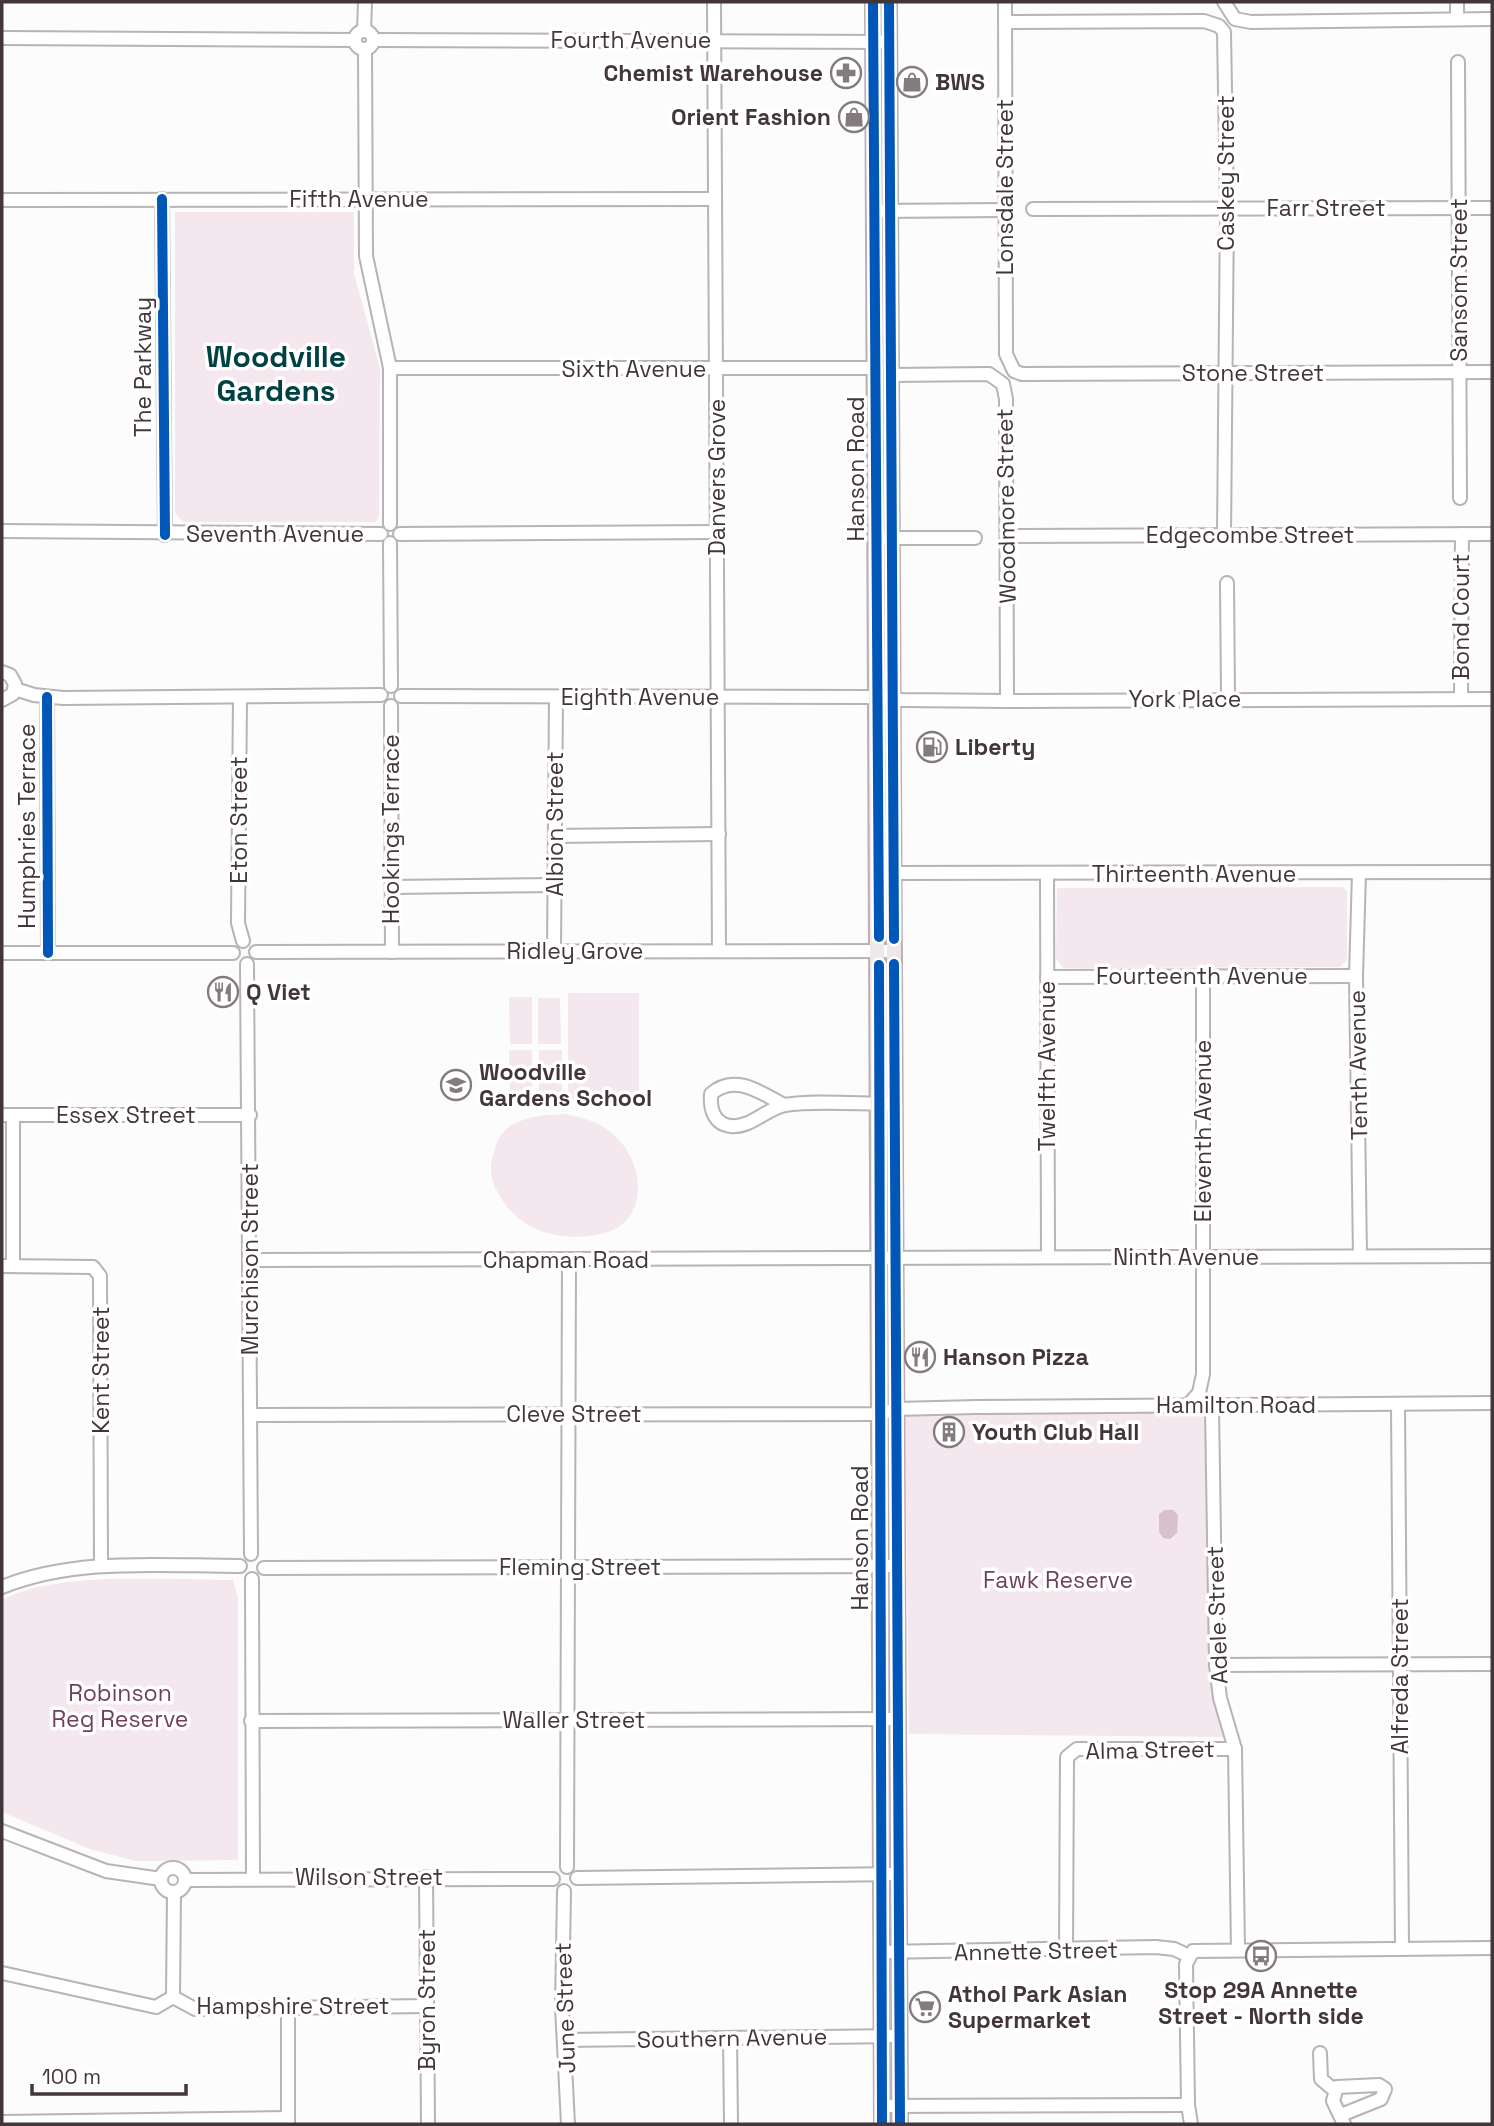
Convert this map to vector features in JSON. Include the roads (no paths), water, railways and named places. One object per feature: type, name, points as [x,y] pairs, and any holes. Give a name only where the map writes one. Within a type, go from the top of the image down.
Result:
[{"type":"main road","name":"Hanson Road","points":[[873,2],[891,375],[885,538],[885,698],[878,865],[886,951],[887,1104],[895,1259],[900,2124]]},
{"type":"main road","name":"Hanson Road","points":[[885,538],[877,368],[889,2]]},
{"type":"main road","points":[[877,368],[891,375]]},
{"type":"main road","name":"Hanson Road","points":[[885,698],[895,873],[886,951]]},
{"type":"main road","points":[[878,865],[895,873]]},
{"type":"main road","name":"Hanson Road","points":[[882,2124],[880,1259],[887,1104]]},
{"type":"street","points":[[365,2],[367,268],[390,368],[391,685]]},
{"type":"street","name":"Danvers Grove","points":[[714,2],[719,951]]},
{"type":"street","name":"Lonsdale Street","points":[[1005,2],[1006,354],[1014,371]]},
{"type":"street","points":[[1457,2],[1457,19]]},
{"type":"street","points":[[1226,8],[1235,19],[1251,22],[1492,19]]},
{"type":"street","name":"Caskey Street","points":[[1005,22],[1204,21],[1219,26],[1225,39],[1227,208],[1224,536]]},
{"type":"street","name":"Fourth Avenue","points":[[2,38],[889,42]]},
{"type":"street","name":"Sansom Street","points":[[1458,62],[1460,498]]},
{"type":"street","name":"The Parkway","points":[[162,199],[165,535]]},
{"type":"street","name":"Fifth Avenue","points":[[2,200],[715,199]]},
{"type":"street","name":"Farr Street","points":[[1033,209],[1492,208]]},
{"type":"street","points":[[883,211],[1006,211]]},
{"type":"street","name":"Sixth Avenue","points":[[390,368],[877,368]]},
{"type":"street","name":"Stone Street","points":[[1014,371],[1022,374],[1492,372]]},
{"type":"street","name":"Woodmore Street","points":[[891,375],[989,374],[1000,380],[1006,399],[1007,701]]},
{"type":"street","name":"Seventh Avenue","points":[[2,531],[165,535],[717,532]]},
{"type":"street","name":"Bond Court","points":[[1461,699],[1462,534]]},
{"type":"street","name":"Edgecombe Street","points":[[1008,536],[1492,534]]},
{"type":"street","points":[[885,538],[975,538]]},
{"type":"street","points":[[1227,583],[1228,699]]},
{"type":"street","points":[[2,672],[14,679],[15,689],[10,698],[2,700]]},
{"type":"street","points":[[391,685],[400,691],[401,696],[396,705],[391,706],[382,700],[381,695],[386,687],[391,685]]},
{"type":"street","points":[[15,689],[47,698],[381,695]]},
{"type":"street","name":"Eighth Avenue","points":[[401,696],[885,698]]},
{"type":"street","name":"Eton Street","points":[[240,697],[238,923],[243,941]]},
{"type":"street","name":"Albion Street","points":[[555,951],[556,697]]},
{"type":"street","name":"Humphries Terrace","points":[[47,698],[48,953]]},
{"type":"street","name":"York Place","points":[[885,698],[1007,701],[1492,699]]},
{"type":"street","name":"Hookings Terrace","points":[[391,706],[392,951]]},
{"type":"street","points":[[555,836],[719,835]]},
{"type":"street","name":"Thirteenth Avenue","points":[[895,873],[1492,872]]},
{"type":"street","name":"Tenth Avenue","points":[[1359,873],[1356,976],[1360,1256]]},
{"type":"street","name":"Twelfth Avenue","points":[[1046,874],[1048,1257]]},
{"type":"street","points":[[392,887],[555,886]]},
{"type":"street","points":[[243,941],[249,942],[257,953],[247,964],[237,962],[233,953],[238,943],[243,941]]},
{"type":"street","name":"Ridley Grove","points":[[257,953],[886,951]]},
{"type":"street","points":[[2,953],[233,953]]},
{"type":"street","name":"Murchison Street","points":[[247,964],[251,1555]]},
{"type":"street","name":"Eleventh Avenue","points":[[1187,1406],[1199,1393],[1203,1374],[1203,976]]},
{"type":"street","name":"Fourteenth Avenue","points":[[1047,977],[1356,976]]},
{"type":"street","points":[[784,1105],[738,1083],[720,1085],[711,1094],[710,1108],[718,1121],[731,1126],[750,1122],[784,1105],[887,1104]]},
{"type":"street","points":[[7,1115],[8,1266]]},
{"type":"street","name":"Essex Street","points":[[7,1115],[250,1115]]},
{"type":"street","name":"Ninth Avenue","points":[[880,1259],[1492,1256]]},
{"type":"street","name":"Chapman Road","points":[[251,1260],[880,1259]]},
{"type":"street","points":[[567,1867],[569,1260]]},
{"type":"street","name":"Kent Street","points":[[8,1266],[79,1265],[93,1267],[100,1276],[101,1566]]},
{"type":"street","name":"Hamilton Road","points":[[896,1409],[1492,1403]]},
{"type":"street","name":"Alfreda Street","points":[[1398,1404],[1402,1948]]},
{"type":"street","name":"Adele Street","points":[[1212,1406],[1216,1665],[1220,1698],[1235,1749],[1238,1949]]},
{"type":"street","name":"Cleve Street","points":[[251,1415],[880,1413],[896,1409]]},
{"type":"street","points":[[251,1555],[261,1558],[264,1568],[262,1573],[252,1579],[243,1575],[240,1566],[243,1558],[251,1555]]},
{"type":"street","points":[[2,1587],[54,1570],[101,1566],[240,1566]]},
{"type":"street","name":"Fleming Street","points":[[264,1568],[897,1566]]},
{"type":"street","points":[[252,1579],[253,1878]]},
{"type":"street","points":[[1216,1665],[1492,1664]]},
{"type":"street","name":"Waller Street","points":[[251,1721],[898,1719]]},
{"type":"street","name":"Alma Street","points":[[1066,1950],[1067,1757],[1077,1749],[1235,1749]]},
{"type":"street","points":[[2,1831],[106,1871],[161,1879]]},
{"type":"street","points":[[567,1867],[574,1870],[577,1878],[575,1885],[564,1891],[556,1887],[553,1879],[556,1870],[567,1867]]},
{"type":"street","points":[[175,1868],[182,1872],[186,1880],[183,1887],[174,1892],[164,1889],[161,1879],[164,1872],[175,1868]]},
{"type":"street","points":[[577,1878],[898,1874]]},
{"type":"street","name":"Wilson Street","points":[[186,1880],[426,1877],[553,1879]]},
{"type":"street","name":"Byron Street","points":[[426,1877],[428,2124]]},
{"type":"street","name":"June Street","points":[[564,1891],[568,2124]]},
{"type":"street","points":[[173,1997],[174,1892]]},
{"type":"street","name":"Annette Street","points":[[881,1952],[1167,1948],[1188,1960],[1201,1949],[1492,1948]]},
{"type":"street","points":[[1188,1960],[1188,2105],[1191,2124]]},
{"type":"street","name":"Hampshire Street","points":[[2,1973],[151,2007],[163,2006],[173,1997],[195,2009],[427,2006]]},
{"type":"street","points":[[2,2122],[288,2121],[288,2009]]},
{"type":"street","name":"Southern Avenue","points":[[565,2040],[899,2036]]},
{"type":"street","points":[[730,2038],[731,2124]]},
{"type":"street","points":[[1320,2053],[1321,2079],[1334,2090]]},
{"type":"street","points":[[1379,2085],[1385,2089],[1381,2099],[1342,2120],[1333,2101],[1334,2090],[1343,2086],[1379,2085]]},
{"type":"street","points":[[882,2106],[1188,2105]]},
{"type":"place","name":"Chemist Warehouse","points":[[846,73]]},
{"type":"place","name":"BWS","points":[[912,82]]},
{"type":"place","name":"Orient Fashion","points":[[854,117]]},
{"type":"place","name":"Liberty","points":[[932,747]]},
{"type":"place","name":"Q Viet","points":[[223,992]]},
{"type":"place","name":"Woodville Gardens School","points":[[456,1085]]},
{"type":"place","name":"Hanson Pizza","points":[[920,1357]]},
{"type":"place","name":"Youth Club Hall","points":[[949,1432]]},
{"type":"place","name":"Stop 29A Annette Street - North side","points":[[1261,1956]]},
{"type":"place","name":"Athol Park Asian Supermarket","points":[[925,2007]]},
{"type":"district","name":"Woodville Gardens","points":[[276,374]]},
{"type":"park label","name":"Fawk Reserve","points":[[1058,1580]]},
{"type":"park label","name":"Robinson Reg Reserve","points":[[120,1706]]}]
